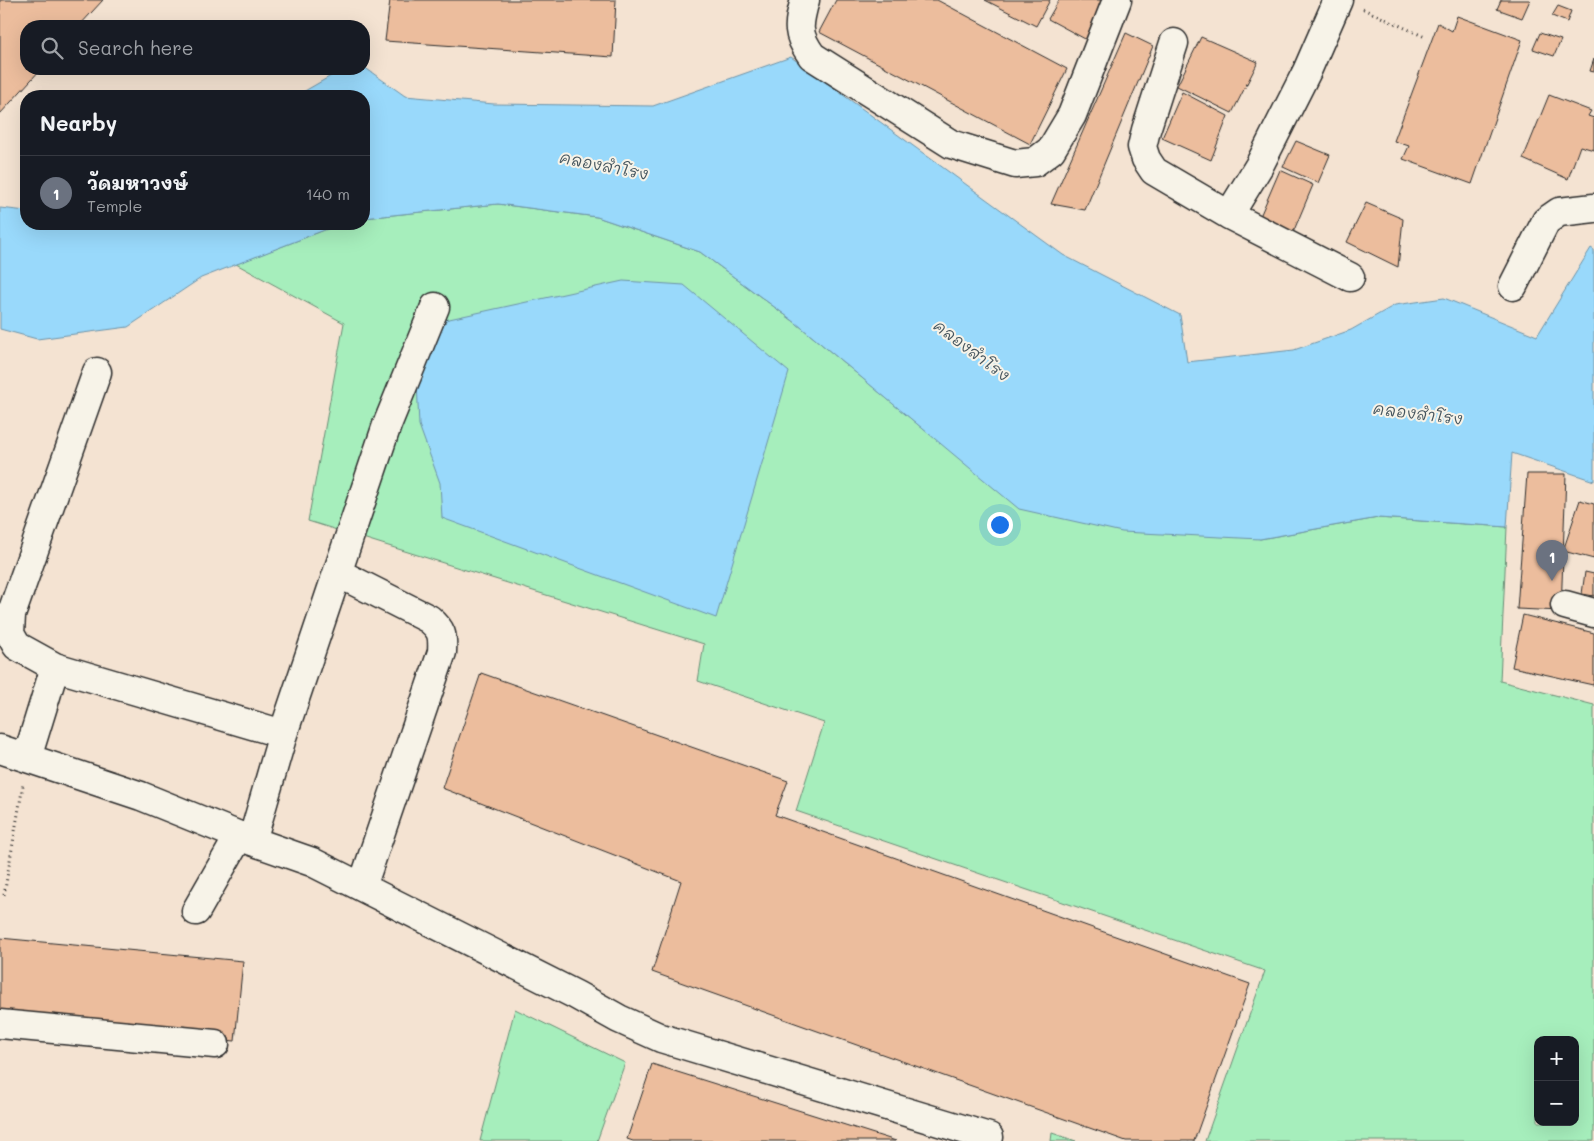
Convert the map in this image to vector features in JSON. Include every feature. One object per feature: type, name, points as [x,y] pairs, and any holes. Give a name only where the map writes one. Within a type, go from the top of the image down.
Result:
[{"type":"street","points":[[805,0],[798,23],[803,43],[812,56],[952,144],[1015,164],[1035,162],[1051,150],[1072,115],[1117,0]]},
{"type":"street","points":[[1230,215],[1259,166],[1307,71],[1350,4]]},
{"type":"street","points":[[1174,43],[1142,147],[1146,159],[1154,171],[1230,215],[1350,277]]},
{"type":"street","points":[[1513,286],[1546,221],[1560,212],[1594,208]]},
{"type":"street","points":[[196,911],[246,838],[387,425],[435,307]]},
{"type":"street","points":[[97,372],[11,615],[10,634],[17,646],[55,667],[283,734]]},
{"type":"street","points":[[338,573],[429,619],[439,627],[443,638],[442,652],[362,888]]},
{"type":"street","points":[[1565,605],[1594,613]]},
{"type":"street","points":[[27,758],[55,667]]},
{"type":"street","points":[[0,749],[141,796],[312,862],[576,995],[619,1019],[661,1038],[989,1137]]},
{"type":"street","points":[[0,1024],[214,1044]]},
{"type":"path","points":[[1350,4],[1425,37]]},
{"type":"path","points":[[4,895],[27,758]]},
{"type":"green space","points":[[498,204],[597,217],[700,252],[796,323],[927,432],[1260,539],[1378,518],[1507,527],[1500,681],[1594,705],[1594,1141],[1205,1141],[1265,971],[796,811],[824,723],[698,681],[704,644],[308,521],[344,323],[236,264],[324,230],[370,230],[370,217]]},
{"type":"green space","points":[[515,1009],[625,1063],[597,1141],[480,1141]]},
{"type":"green space","points":[[1052,1133],[1076,1141],[1051,1141]]},
{"type":"water","name":"คลองสำโรง","points":[[791,57],[1063,255],[1180,315],[1187,362],[1294,350],[1351,330],[1395,305],[1444,298],[1537,336],[1591,248],[1594,250],[1594,481],[1512,453],[1507,527],[1378,518],[1260,539],[1122,532],[1019,509],[796,323],[700,252],[597,217],[498,204],[370,217],[370,90],[306,90],[333,75],[370,75],[370,71],[405,96],[494,104],[653,106]]},
{"type":"water","points":[[0,208],[20,210],[20,230],[325,230],[201,278],[128,327],[37,339],[0,329]]},
{"type":"water","points":[[623,281],[684,285],[789,372],[716,618],[442,518],[440,483],[419,425],[417,382],[440,321]]},
{"type":"building","points":[[0,0],[103,0],[85,20],[20,20],[20,75],[36,75],[0,114]]},
{"type":"building","points":[[390,0],[616,0],[613,57],[385,41]]},
{"type":"building","points":[[836,0],[937,0],[1067,69],[1030,144],[819,32]]},
{"type":"building","points":[[985,0],[1050,0],[1036,26]]},
{"type":"building","points":[[1059,0],[1104,0],[1087,40],[1048,19]]},
{"type":"building","points":[[1501,0],[1530,0],[1522,18],[1497,9]]},
{"type":"building","points":[[1558,6],[1571,11],[1567,22],[1552,16]]},
{"type":"building","points":[[1457,16],[1522,40],[1472,184],[1403,159],[1409,146],[1394,141],[1438,23],[1452,31]]},
{"type":"building","points":[[1126,33],[1153,46],[1085,210],[1051,204]]},
{"type":"building","points":[[1540,33],[1561,40],[1554,56],[1533,49]]},
{"type":"building","points":[[1201,37],[1258,62],[1232,113],[1177,86]]},
{"type":"building","points":[[1594,59],[1594,72],[1590,71]]},
{"type":"building","points":[[1182,92],[1228,116],[1211,160],[1162,138]]},
{"type":"building","points":[[1549,95],[1591,111],[1588,116],[1594,118],[1594,150],[1580,146],[1568,179],[1523,159]]},
{"type":"building","points":[[1296,141],[1330,155],[1318,183],[1283,167]]},
{"type":"building","points":[[1280,170],[1313,185],[1292,235],[1258,221]]},
{"type":"building","points":[[1366,203],[1403,219],[1398,267],[1347,242]]},
{"type":"building","points":[[1527,474],[1566,474],[1561,611],[1517,609]]},
{"type":"building","points":[[1580,500],[1594,504],[1594,559],[1563,551]]},
{"type":"building","points":[[1585,572],[1594,574],[1594,596],[1582,594]]},
{"type":"building","points":[[1523,615],[1594,633],[1593,685],[1512,667]]},
{"type":"building","points":[[481,673],[788,781],[775,815],[1250,984],[1194,1141],[1126,1141],[652,972],[681,881],[442,788]]},
{"type":"building","points":[[0,938],[243,961],[235,1041],[0,1018]]},
{"type":"building","points":[[652,1064],[896,1141],[633,1141],[627,1139]]},
{"type":"place","name":"วัดมหาวงษ์","points":[[1552,581]]}]
